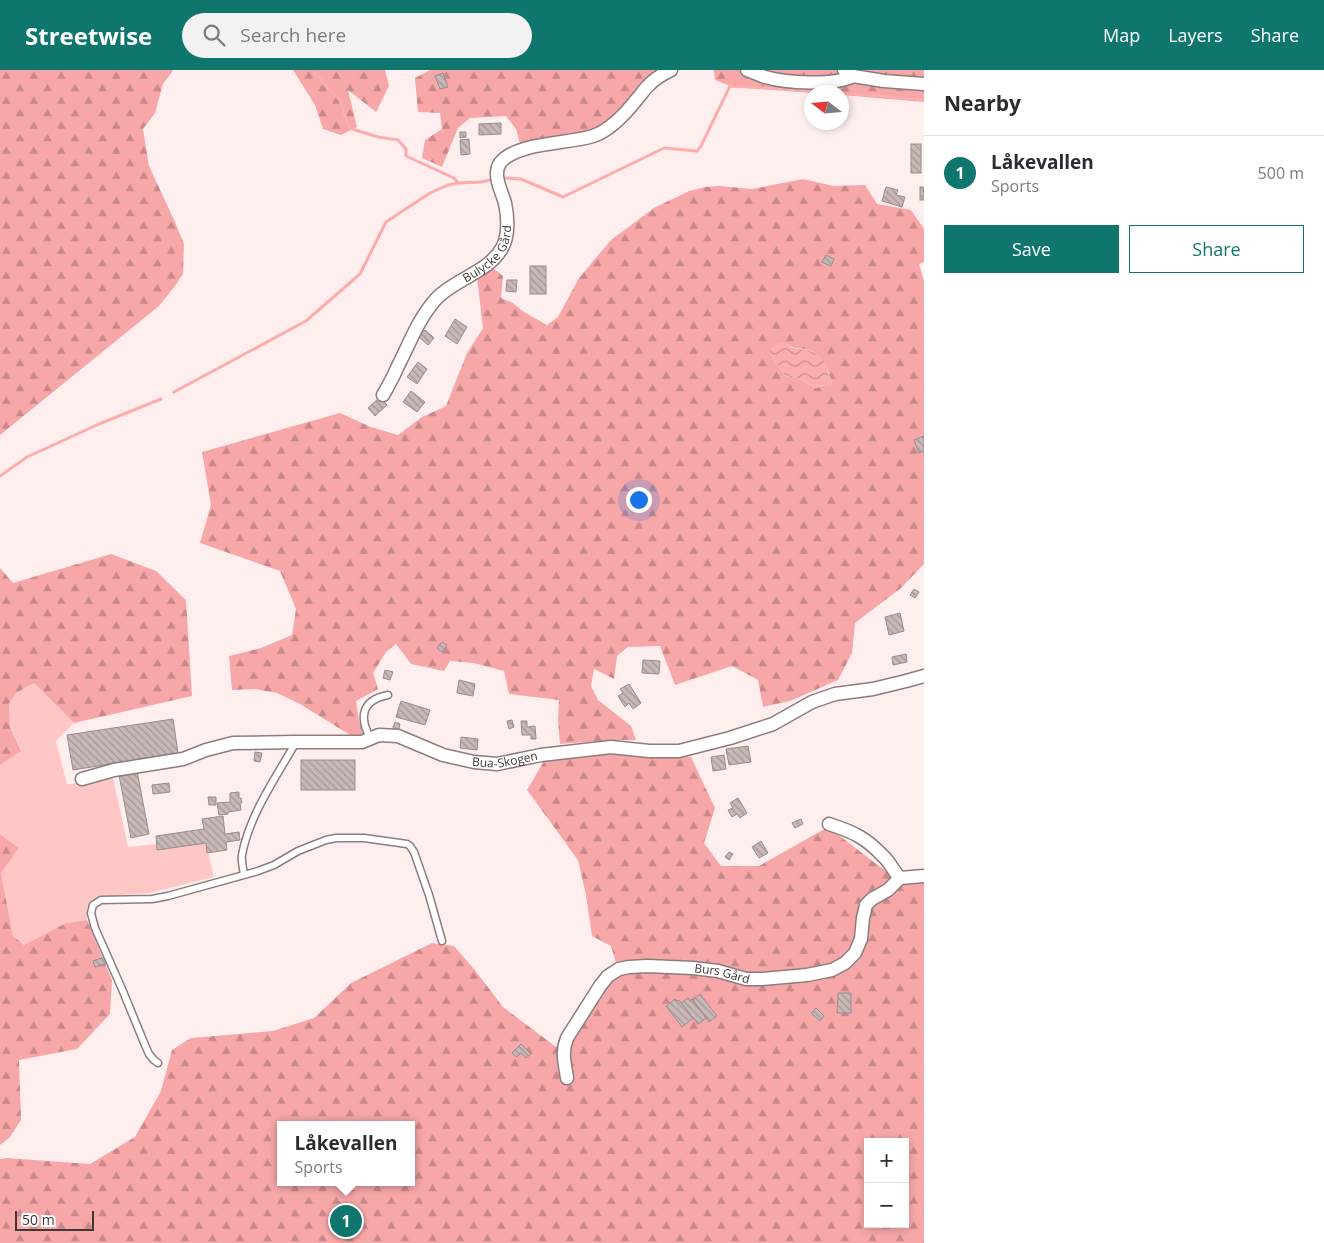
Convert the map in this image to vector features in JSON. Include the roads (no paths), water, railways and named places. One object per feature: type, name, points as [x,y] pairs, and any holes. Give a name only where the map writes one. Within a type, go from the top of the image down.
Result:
[{"type":"street","name":"Bulycke Gård","points":[[383,395],[425,314],[437,298],[468,278],[494,258],[502,249],[506,234],[506,222],[505,206],[497,177],[497,171],[501,162],[511,155],[534,146],[595,135],[621,117],[648,85],[671,70]]},
{"type":"street","points":[[747,70],[766,77],[786,81],[823,83],[849,78],[849,73],[884,81],[924,84]]},
{"type":"street","name":"Bua-Skogen","points":[[82,779],[114,770],[183,759],[206,750],[233,743],[362,742],[379,735],[398,736],[443,755],[474,762],[497,764],[541,755],[611,747],[649,751],[679,751],[730,738],[773,724],[812,702],[835,694],[873,689],[924,676]]},
{"type":"street","points":[[829,824],[854,832],[866,840],[884,857],[900,878],[924,876]]},
{"type":"street","name":"Burs Gård","points":[[567,1078],[563,1047],[567,1038],[600,986],[608,976],[619,969],[629,966],[693,968],[718,971],[746,979],[807,975],[832,970],[845,963],[855,953],[860,940],[866,905],[872,899],[888,890],[900,878]]},
{"type":"lane","points":[[371,739],[363,720],[366,706],[379,697],[388,695]]},
{"type":"lane","points":[[244,874],[242,857],[245,842],[258,808],[296,742]]},
{"type":"lane","points":[[158,1063],[149,1054],[95,928],[91,913],[93,905],[101,900],[160,898],[274,865],[314,844],[331,839],[364,838],[410,846],[414,852],[429,895],[442,941]]},
{"type":"water","points":[[782,342],[793,348],[810,351],[821,358],[827,365],[832,387],[824,385],[816,388],[797,378],[785,376],[770,353],[771,348]]},
{"type":"waterway","points":[[314,72],[340,100],[349,128],[378,137],[398,140],[406,149],[406,156],[454,178],[458,183],[481,182],[494,179]]},
{"type":"waterway","points":[[505,178],[521,179],[563,197],[664,148],[697,151],[730,86],[804,90]]},
{"type":"waterway","points":[[849,94],[924,100]]},
{"type":"waterway","points":[[174,392],[306,321],[360,274],[386,222],[430,193],[458,183]]},
{"type":"waterway","points":[[0,476],[27,457],[99,424],[161,399]]},
{"type":"place","name":"Låkevallen","points":[[346,1221]]}]
